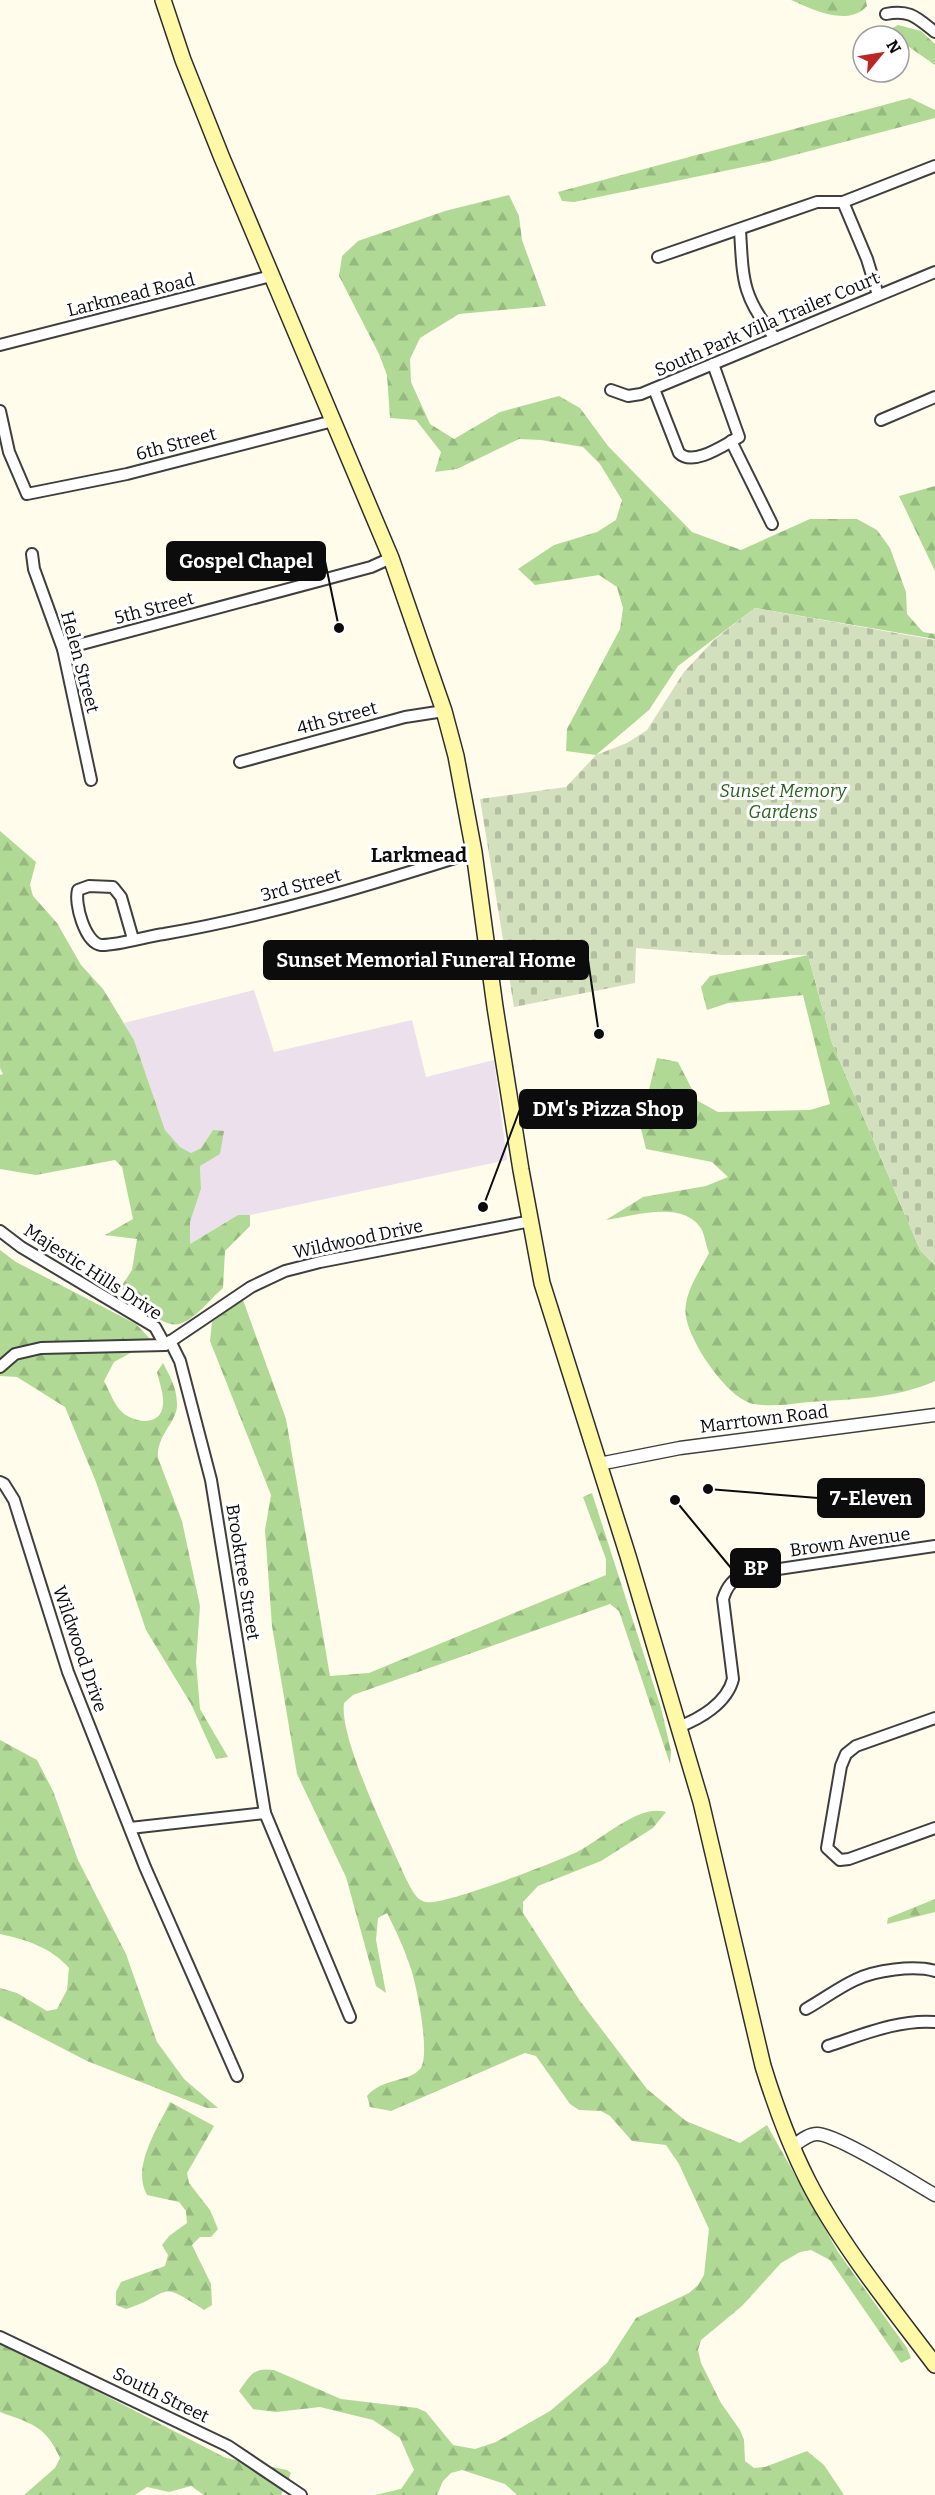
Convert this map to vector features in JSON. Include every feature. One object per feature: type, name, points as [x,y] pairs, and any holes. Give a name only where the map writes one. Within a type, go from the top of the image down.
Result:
[{"type":"main road","points":[[163,0],[183,60],[271,276],[391,558],[444,711],[456,756],[474,852],[496,1014],[542,1283],[701,1803],[722,1882],[763,2066],[774,2103],[792,2147],[823,2208],[935,2365]]},
{"type":"street","points":[[886,14],[897,12],[911,14],[935,32]]},
{"type":"street","points":[[658,256],[817,202],[843,202],[934,169]]},
{"type":"street","points":[[843,202],[867,259],[878,295]]},
{"type":"street","points":[[740,230],[747,294],[756,313],[775,338]]},
{"type":"street","name":"South Park Villa Trailer Court","points":[[611,390],[628,396],[654,389],[935,272]]},
{"type":"street","name":"Larkmead Road","points":[[0,345],[271,276]]},
{"type":"street","points":[[654,389],[679,453],[684,458],[706,454],[739,437],[713,364]]},
{"type":"street","points":[[881,420],[935,397]]},
{"type":"street","name":"6th Street","points":[[0,411],[12,462],[27,494],[127,474],[333,421]]},
{"type":"street","points":[[731,441],[772,524]]},
{"type":"street","name":"Helen Street","points":[[32,554],[34,569],[63,649],[91,780]]},
{"type":"street","name":"5th Street","points":[[63,649],[370,567],[391,558]]},
{"type":"street","name":"4th Street","points":[[240,762],[405,717],[444,711]]},
{"type":"street","name":"3rd Street","points":[[134,939],[121,897],[113,887],[89,886],[78,891],[76,898],[87,934],[93,942],[101,945],[134,939],[274,910],[474,852]]},
{"type":"street","name":"Wildwood Drive","points":[[168,1343],[251,1287],[285,1271],[320,1262],[531,1221]]},
{"type":"street","name":"Majestic Hills Drive","points":[[0,1231],[21,1247],[155,1327],[168,1343]]},
{"type":"street","points":[[0,1367],[15,1354],[42,1348],[168,1343]]},
{"type":"street","name":"Brooktree Street","points":[[168,1343],[180,1361],[211,1480],[265,1813]]},
{"type":"street","name":"Marrtown Road","points":[[599,1464],[680,1448],[935,1415]]},
{"type":"street","name":"Wildwood Drive","points":[[0,1482],[4,1484],[14,1500],[68,1672],[130,1828],[237,2076]]},
{"type":"street","name":"Brown Avenue","points":[[678,1727],[706,1713],[731,1688],[733,1679],[723,1599],[726,1589],[736,1578],[745,1574],[935,1546]]},
{"type":"street","points":[[935,1718],[856,1746],[846,1754],[841,1766],[827,1848],[840,1860],[849,1859],[935,1828]]},
{"type":"street","points":[[130,1828],[265,1813],[350,2017]]},
{"type":"street","points":[[806,2010],[857,1978],[894,1970],[922,1968],[935,1971]]},
{"type":"street","points":[[828,2046],[887,2027],[923,2021],[935,2022]]},
{"type":"street","points":[[792,2147],[807,2137],[818,2134],[839,2141],[935,2195]]},
{"type":"street","name":"South Street","points":[[0,2337],[228,2446],[301,2495]]},
{"type":"shaded area","points":[[254,990],[274,1052],[412,1020],[426,1077],[494,1060],[507,1160],[250,1215],[238,1215],[190,1244],[190,1222],[201,1189],[200,1165],[220,1154],[213,1130],[201,1148],[191,1153],[180,1147],[165,1130],[134,1040],[124,1023]]},
{"type":"green space","points":[[791,0],[866,0],[867,6],[859,12],[841,16],[820,12]]},
{"type":"green space","points":[[911,28],[921,31],[935,44],[935,65],[911,48]]},
{"type":"green space","points":[[910,98],[935,110],[935,118],[768,162],[574,202],[562,201],[558,192]]},
{"type":"green space","points":[[509,195],[519,216],[522,240],[546,306],[459,314],[420,338],[410,359],[411,382],[430,424],[454,439],[500,412],[559,396],[580,408],[608,446],[692,532],[741,550],[810,519],[857,519],[877,530],[890,548],[906,592],[907,614],[923,632],[935,634],[935,639],[755,608],[678,666],[649,710],[596,755],[566,751],[567,729],[620,629],[623,608],[617,587],[599,575],[535,585],[518,569],[554,545],[597,532],[616,520],[622,500],[600,464],[583,447],[541,440],[519,439],[457,469],[435,472],[441,452],[416,420],[390,418],[387,375],[379,354],[339,276],[342,256],[358,241],[445,211]]},
{"type":"green space","points":[[935,486],[935,571],[899,496]]},
{"type":"green space","name":"Sunset Memory Gardens","points":[[755,608],[935,640],[935,1265],[920,1250],[832,1043],[808,955],[723,955],[636,948],[635,983],[514,1007],[480,799],[566,787],[596,755],[627,743],[647,730],[684,672],[715,639]]},
{"type":"green space","points":[[0,831],[36,862],[30,885],[33,896],[57,923],[81,965],[103,989],[134,1040],[165,1130],[180,1147],[191,1153],[201,1148],[213,1130],[224,1131],[220,1154],[200,1166],[201,1189],[190,1222],[190,1244],[238,1215],[250,1215],[250,1226],[225,1251],[223,1288],[197,1314],[185,1322],[172,1324],[164,1322],[140,1305],[121,1287],[132,1270],[137,1239],[105,1235],[133,1219],[122,1167],[115,1160],[36,1175],[0,1169],[0,1075],[3,1074],[0,1068]]},
{"type":"green space","points":[[808,955],[832,1043],[920,1250],[935,1265],[935,1381],[889,1395],[761,1405],[743,1400],[722,1381],[702,1354],[689,1328],[685,1309],[689,1292],[709,1253],[702,1230],[694,1221],[671,1212],[644,1213],[606,1220],[643,1197],[706,1186],[728,1177],[712,1162],[646,1149],[640,1125],[657,1058],[678,1062],[698,1101],[718,1112],[810,1110],[830,1104],[803,995],[728,1003],[707,1010],[701,987],[710,976]]},
{"type":"green space","points":[[0,1250],[16,1262],[136,1324],[152,1341],[114,1362],[104,1381],[115,1403],[125,1414],[145,1421],[157,1417],[161,1412],[163,1400],[157,1372],[163,1363],[171,1378],[177,1404],[174,1416],[160,1442],[158,1458],[182,1521],[200,1606],[196,1662],[200,1709],[228,1757],[216,1759],[191,1704],[146,1630],[96,1482],[65,1407],[17,1377],[0,1376]]},
{"type":"green space","points":[[243,1300],[286,1419],[330,1676],[369,1673],[606,1575],[606,1559],[583,1497],[592,1493],[661,1708],[671,1751],[670,1764],[619,1611],[610,1604],[353,1695],[344,1703],[349,1740],[367,1790],[406,1879],[416,1896],[426,1902],[476,1891],[524,1873],[577,1852],[632,1818],[655,1811],[666,1812],[653,1828],[601,1861],[538,1886],[523,1902],[523,1913],[580,2001],[647,2089],[686,2121],[740,2143],[767,2125],[838,2252],[907,2348],[911,2358],[901,2363],[830,2260],[811,2250],[800,2252],[781,2263],[742,2306],[701,2340],[698,2350],[701,2363],[721,2403],[740,2430],[744,2440],[745,2461],[754,2468],[765,2467],[807,2451],[824,2465],[844,2495],[517,2495],[505,2484],[462,2470],[451,2473],[443,2481],[437,2495],[375,2495],[401,2489],[414,2470],[400,2438],[373,2420],[320,2407],[276,2412],[253,2409],[239,2391],[253,2373],[267,2369],[274,2370],[341,2399],[417,2408],[426,2412],[453,2445],[475,2449],[496,2442],[550,2411],[607,2363],[636,2318],[689,2293],[698,2285],[704,2275],[709,2229],[679,2164],[666,2145],[632,2141],[610,2116],[601,2111],[579,2110],[570,2104],[536,2056],[525,2053],[391,2111],[370,2107],[367,2096],[373,2090],[409,2076],[420,2069],[424,2050],[422,2021],[411,1969],[387,1913],[378,1918],[376,1940],[386,1993],[376,1986],[346,1877],[297,1774],[272,1626],[265,1530],[271,1495],[210,1341],[212,1322]]},
{"type":"green space","points":[[0,1740],[37,1760],[53,1791],[78,1860],[126,1954],[157,2042],[184,2079],[218,2108],[207,2108],[87,2061],[0,2016],[0,1988],[17,1993],[47,2011],[57,2009],[67,1990],[69,1968],[38,1945],[0,1934]]},
{"type":"green space","points":[[935,1899],[935,1912],[887,1924],[888,1918]]},
{"type":"green space","points":[[170,2102],[214,2126],[187,2173],[189,2183],[210,2210],[218,2229],[211,2237],[200,2237],[192,2245],[211,2284],[212,2305],[204,2310],[178,2294],[165,2292],[126,2309],[116,2305],[116,2292],[121,2282],[165,2266],[168,2255],[162,2245],[169,2236],[187,2223],[186,2211],[179,2202],[147,2195],[143,2184],[144,2160],[153,2135]]},
{"type":"green space","points":[[0,2341],[226,2458],[287,2470],[291,2473],[281,2495],[204,2495],[191,2486],[169,2492],[147,2487],[135,2495],[24,2495],[55,2468],[60,2458],[43,2432],[0,2412]]},
{"type":"place","name":"Gospel Chapel","points":[[339,628]]},
{"type":"place","name":"Sunset Memorial Funeral Home","points":[[599,1034]]},
{"type":"place","name":"DM's Pizza Shop","points":[[483,1207]]},
{"type":"place","name":"7-Eleven","points":[[708,1489]]},
{"type":"place","name":"BP","points":[[675,1500]]},
{"type":"district","name":"Larkmead","points":[[419,855]]}]
